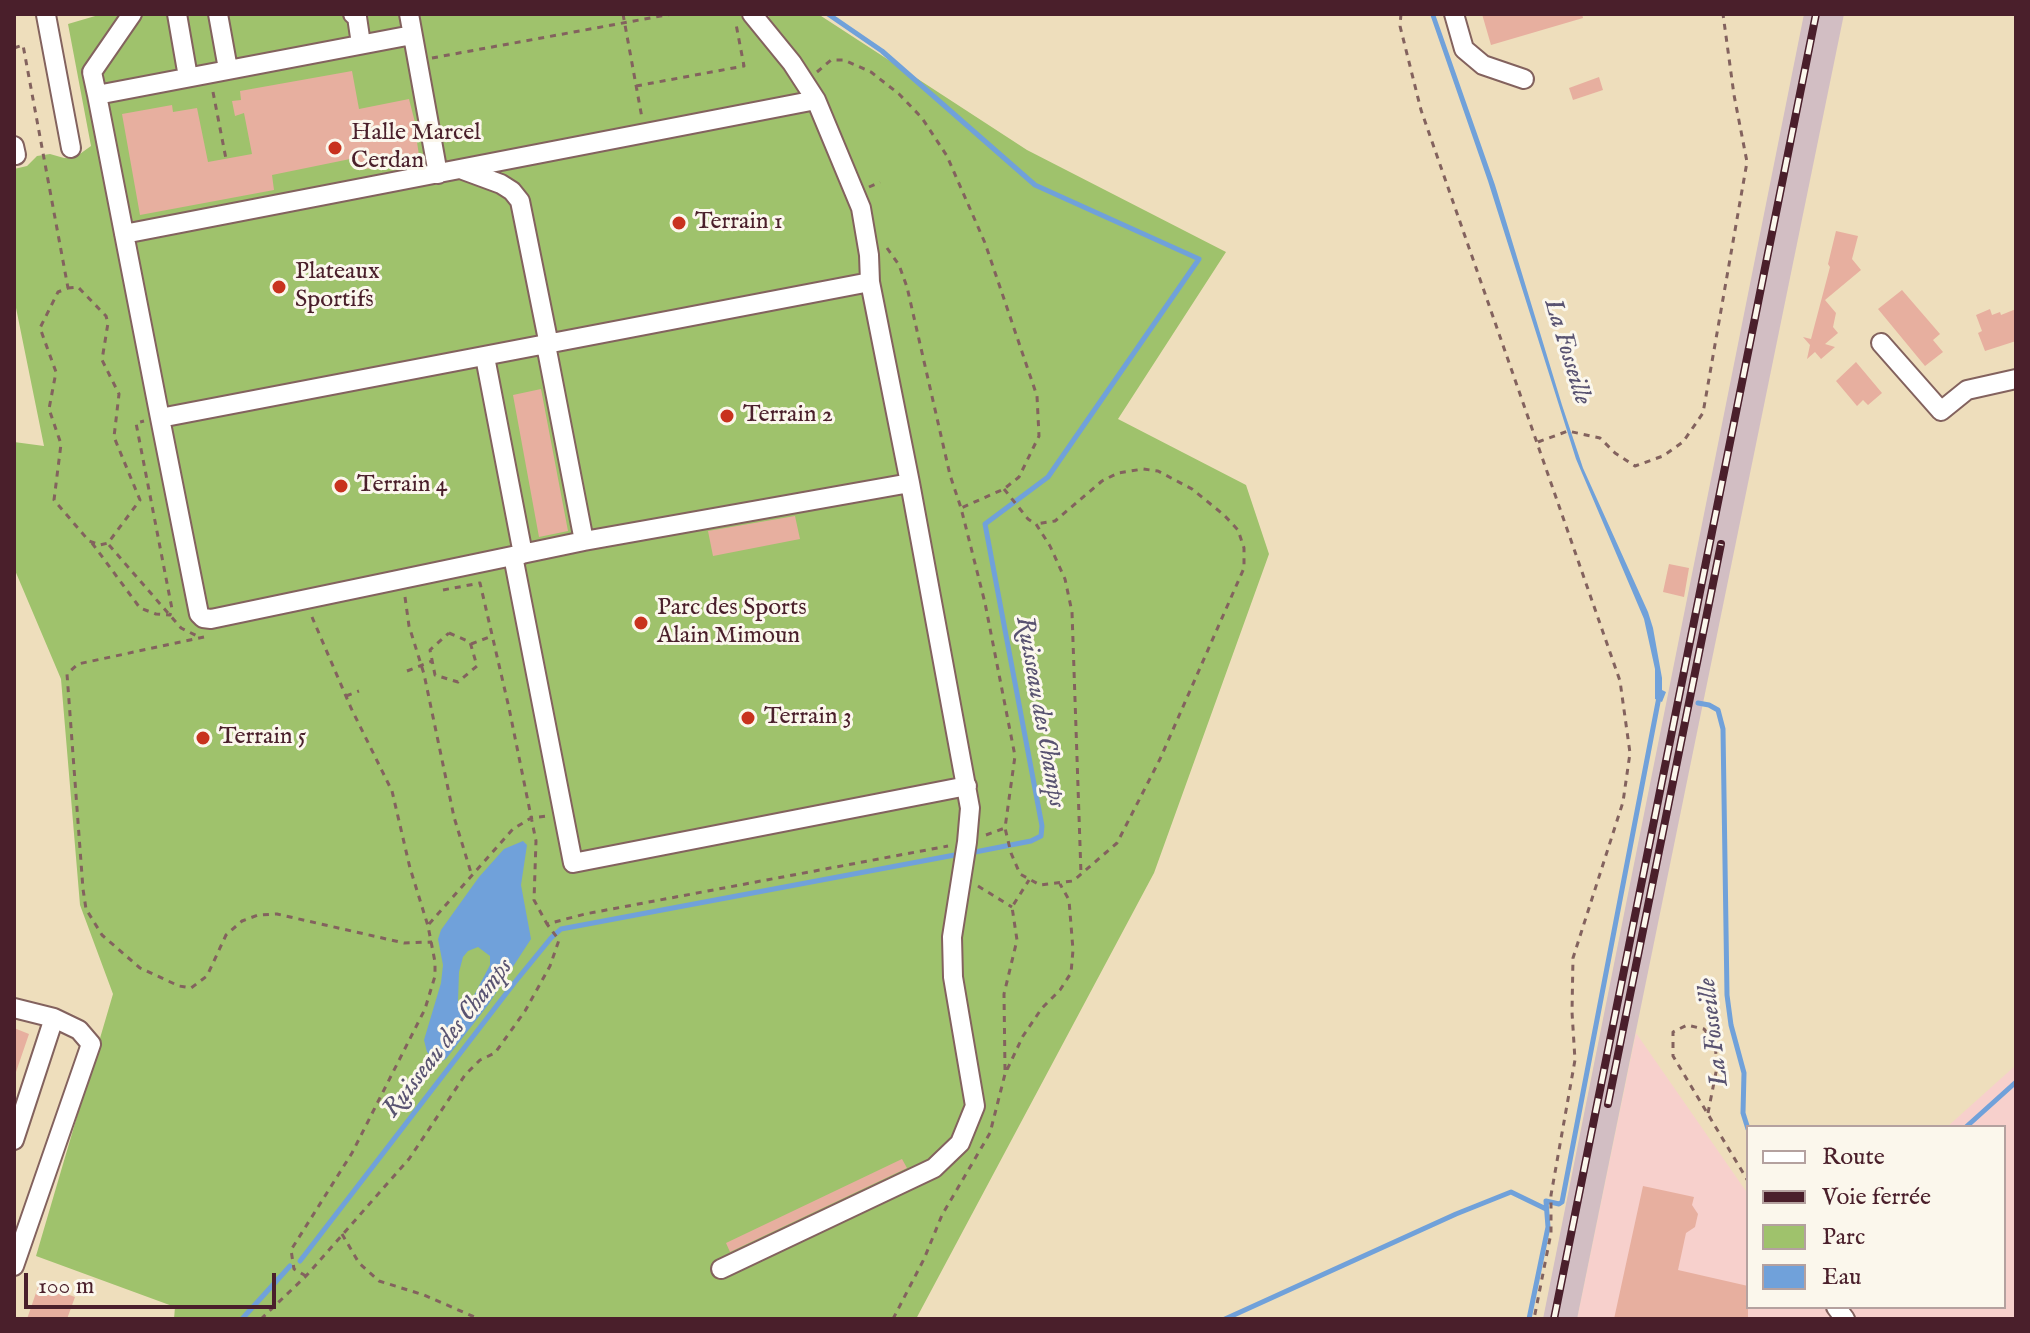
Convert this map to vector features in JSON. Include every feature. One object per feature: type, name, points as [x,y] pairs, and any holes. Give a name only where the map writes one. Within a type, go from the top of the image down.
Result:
[{"type":"street","points":[[132,14],[92,72],[202,618],[201,637]]},
{"type":"street","points":[[177,14],[188,77]]},
{"type":"street","points":[[218,14],[228,69]]},
{"type":"street","points":[[409,14],[438,174]]},
{"type":"street","points":[[721,1269],[934,1168],[960,1143],[975,1106],[953,977],[952,937],[970,808],[870,282],[861,208],[816,100],[792,63],[752,14]]},
{"type":"street","points":[[1454,14],[1464,49],[1483,65],[1524,79]]},
{"type":"street","points":[[46,15],[71,148]]},
{"type":"street","points":[[361,15],[361,44]]},
{"type":"street","points":[[97,95],[412,35]]},
{"type":"street","points":[[124,234],[816,100]]},
{"type":"street","points":[[460,169],[501,184],[520,201],[584,541]]},
{"type":"street","points":[[160,418],[870,282]]},
{"type":"street","points":[[1881,343],[1941,411],[1967,390],[2016,379]]},
{"type":"street","points":[[485,357],[573,863],[967,786]]},
{"type":"street","points":[[202,618],[211,619],[584,541],[910,483]]},
{"type":"street","points":[[14,1008],[54,1018],[79,1030],[91,1044],[14,1266]]},
{"type":"street","points":[[14,1140],[54,1018]]},
{"type":"path","points":[[623,14],[645,133]]},
{"type":"path","points":[[417,61],[672,14]]},
{"type":"path","points":[[636,86],[744,66],[734,14]]},
{"type":"path","points":[[1401,14],[1400,26],[1421,110],[1620,681],[1630,753],[1623,802],[1573,958],[1575,1060],[1551,1195],[1551,1233],[1534,1319]]},
{"type":"path","points":[[1537,442],[1568,431],[1600,438],[1635,466],[1663,456],[1683,442],[1703,413],[1747,162],[1723,14]]},
{"type":"path","points":[[14,48],[23,45],[68,288]]},
{"type":"path","points":[[816,100],[813,79],[819,68],[831,60],[844,60],[871,72],[899,94],[922,118],[947,156],[985,243],[1037,396],[1039,436],[1019,477],[1004,489],[961,508]]},
{"type":"path","points":[[209,73],[226,159]]},
{"type":"path","points":[[886,246],[899,265],[907,287],[950,475],[985,603],[1015,756],[1005,828],[1011,853],[1014,864],[1029,880],[1040,885],[1073,881],[1117,843],[1160,759],[1244,568],[1244,548],[1238,530],[1231,522],[1192,489],[1158,471],[1143,469],[1118,473],[1102,481],[1055,521],[1036,524]]},
{"type":"path","points":[[91,542],[100,545],[108,543],[140,500],[114,437],[119,394],[102,360],[108,323],[106,316],[78,287],[58,292],[40,328],[56,372],[49,409],[61,444],[54,500],[91,542],[140,608],[170,615]]},
{"type":"path","points":[[141,422],[136,423],[172,609],[170,615]]},
{"type":"path","points":[[1004,489],[1028,519],[1036,524],[1050,546],[1065,579],[1072,612],[1081,874]]},
{"type":"path","points":[[108,543],[181,628],[201,637]]},
{"type":"path","points":[[261,1319],[306,1276],[409,1159],[465,1075],[480,1060],[495,1053],[550,966],[559,940],[534,900],[536,841],[480,583],[435,591]]},
{"type":"path","points":[[405,597],[409,626],[421,665],[454,817],[472,876]]},
{"type":"path","points":[[306,1276],[294,1269],[291,1250],[352,1153],[425,1009],[435,976],[432,942],[392,791],[311,616],[320,613]]},
{"type":"path","points":[[449,633],[471,644],[477,666],[458,682],[435,675],[430,650],[449,633]]},
{"type":"path","points":[[471,644],[492,636]]},
{"type":"path","points":[[201,637],[78,664],[67,674],[83,889],[86,909],[102,935],[140,968],[179,986],[191,988],[207,976],[226,935],[242,921],[258,915],[277,914],[404,943],[432,942]]},
{"type":"path","points":[[407,671],[432,661]]},
{"type":"path","points":[[346,696],[359,691]]},
{"type":"path","points":[[428,926],[513,829],[531,818],[563,814]]},
{"type":"path","points":[[547,924],[585,914],[965,856],[1012,907],[1017,940],[1004,994],[1005,1074]]},
{"type":"path","points":[[1012,907],[1029,880]]},
{"type":"path","points":[[893,1319],[924,1259],[942,1215],[990,1133],[1005,1074],[1023,1036],[1071,973],[1073,950],[1069,900],[1060,884]]},
{"type":"path","points":[[1708,1113],[1717,1067],[1715,1043],[1704,1029],[1687,1025],[1673,1032],[1673,1056],[1746,1178]]},
{"type":"path","points":[[342,1234],[359,1263],[379,1281],[424,1295],[479,1319]]},
{"type":"shaded area","points":[[1804,14],[1844,14],[1577,1319],[1543,1319]]},
{"type":"shaded area","points":[[1636,1033],[1746,1191],[1746,1309],[2006,1309],[2006,1125],[1949,1125],[2016,1065],[2016,1319],[1577,1319]]},
{"type":"green space","name":"Parc des Sports Alain Mimoun","points":[[102,14],[757,14],[764,21],[771,14],[818,14],[1027,150],[1226,252],[1118,419],[1246,485],[1269,554],[1154,873],[916,1319],[174,1319],[175,1307],[36,1256],[113,994],[80,905],[61,679],[14,568],[14,442],[44,446],[14,298],[14,169],[27,166],[37,156],[77,156],[91,146],[68,24]]},
{"type":"water","points":[[1430,14],[1435,14],[1495,185],[1583,468],[1648,612],[1662,690],[1666,692],[1662,702],[1655,699],[1655,669],[1644,619],[1576,459],[1488,181]]},
{"type":"water","points":[[523,841],[527,845],[521,885],[531,939],[488,1005],[446,1059],[438,1063],[427,1052],[424,1040],[441,983],[443,965],[438,939],[441,930],[479,877],[504,849]],"holes":[[[478,947],[490,956],[490,965],[471,1001],[463,1006],[458,1001],[463,957]]]},
{"type":"building","points":[[1482,14],[1582,14],[1583,18],[1491,45]]},
{"type":"building","name":"Halle Marcel Cerdan","points":[[352,71],[359,109],[409,99],[420,142],[417,142],[420,162],[357,170],[355,158],[272,175],[274,190],[140,215],[122,114],[172,105],[173,112],[197,108],[208,162],[252,154],[244,113],[235,116],[232,101],[241,100],[240,91]]},
{"type":"building","points":[[1599,77],[1603,90],[1573,100],[1569,88]]},
{"type":"building","points":[[1836,231],[1858,236],[1852,259],[1861,270],[1825,300],[1836,313],[1833,327],[1838,333],[1825,344],[1835,347],[1821,359],[1815,352],[1807,359],[1810,345],[1803,337],[1811,339]]},
{"type":"building","points":[[1902,290],[1940,334],[1933,340],[1943,352],[1925,366],[1878,309]]},
{"type":"building","points":[[1990,309],[1992,315],[2000,312],[2001,315],[2016,309],[2016,341],[1985,351],[1978,333],[1982,331],[1976,315]]},
{"type":"building","points":[[1856,362],[1882,393],[1868,405],[1863,400],[1857,406],[1836,381]]},
{"type":"building","points":[[541,389],[568,531],[539,537],[513,395]]},
{"type":"building","points":[[795,516],[800,539],[713,556],[708,531]]},
{"type":"building","points":[[1669,564],[1689,568],[1684,597],[1663,592]]},
{"type":"building","points":[[14,1028],[29,1034],[16,1072],[14,1072]]},
{"type":"building","points":[[902,1159],[907,1168],[730,1252],[726,1243]]},
{"type":"building","points":[[1643,1186],[1694,1197],[1692,1205],[1698,1214],[1695,1227],[1686,1233],[1678,1270],[1746,1286],[1748,1319],[1614,1319]]},
{"type":"building","points":[[39,1284],[75,1297],[67,1319],[27,1319]]},
{"type":"waterway","name":"Ruisseau des Champs","points":[[828,14],[882,51],[1035,185],[1199,259],[1048,477],[985,524],[1042,826],[1041,836],[1031,841],[970,853]]},
{"type":"waterway","points":[[1529,1319],[1548,1227],[1546,1201],[1562,1202],[1659,697]]},
{"type":"waterway","name":"La Fosseille","points":[[1698,703],[1718,710],[1723,729],[1727,995],[1731,1025],[1744,1073],[1743,1113],[1747,1125]]},
{"type":"waterway","name":"Ruisseau des Champs","points":[[300,1261],[515,982],[561,929],[960,854]]},
{"type":"waterway","points":[[1968,1125],[2016,1082]]},
{"type":"waterway","points":[[1225,1319],[1511,1192],[1546,1209]]},
{"type":"waterway","name":"Ruisseau des Champs","points":[[242,1319],[290,1266]]},
{"type":"railway","points":[[1554,1319],[1816,14]]},
{"type":"railway","points":[[1608,1104],[1721,544]]},
{"type":"place","name":"Halle Marcel Cerdan","points":[[335,148]]},
{"type":"place","name":"Terrain 1","points":[[679,223]]},
{"type":"place","name":"Plateaux Sportifs","points":[[279,287]]},
{"type":"place","name":"Terrain 2","points":[[727,416]]},
{"type":"place","name":"Terrain 4","points":[[341,486]]},
{"type":"place","name":"Parc des Sports Alain Mimoun","points":[[641,623]]},
{"type":"place","name":"Terrain 3","points":[[748,718]]},
{"type":"place","name":"Terrain 5","points":[[203,738]]}]
